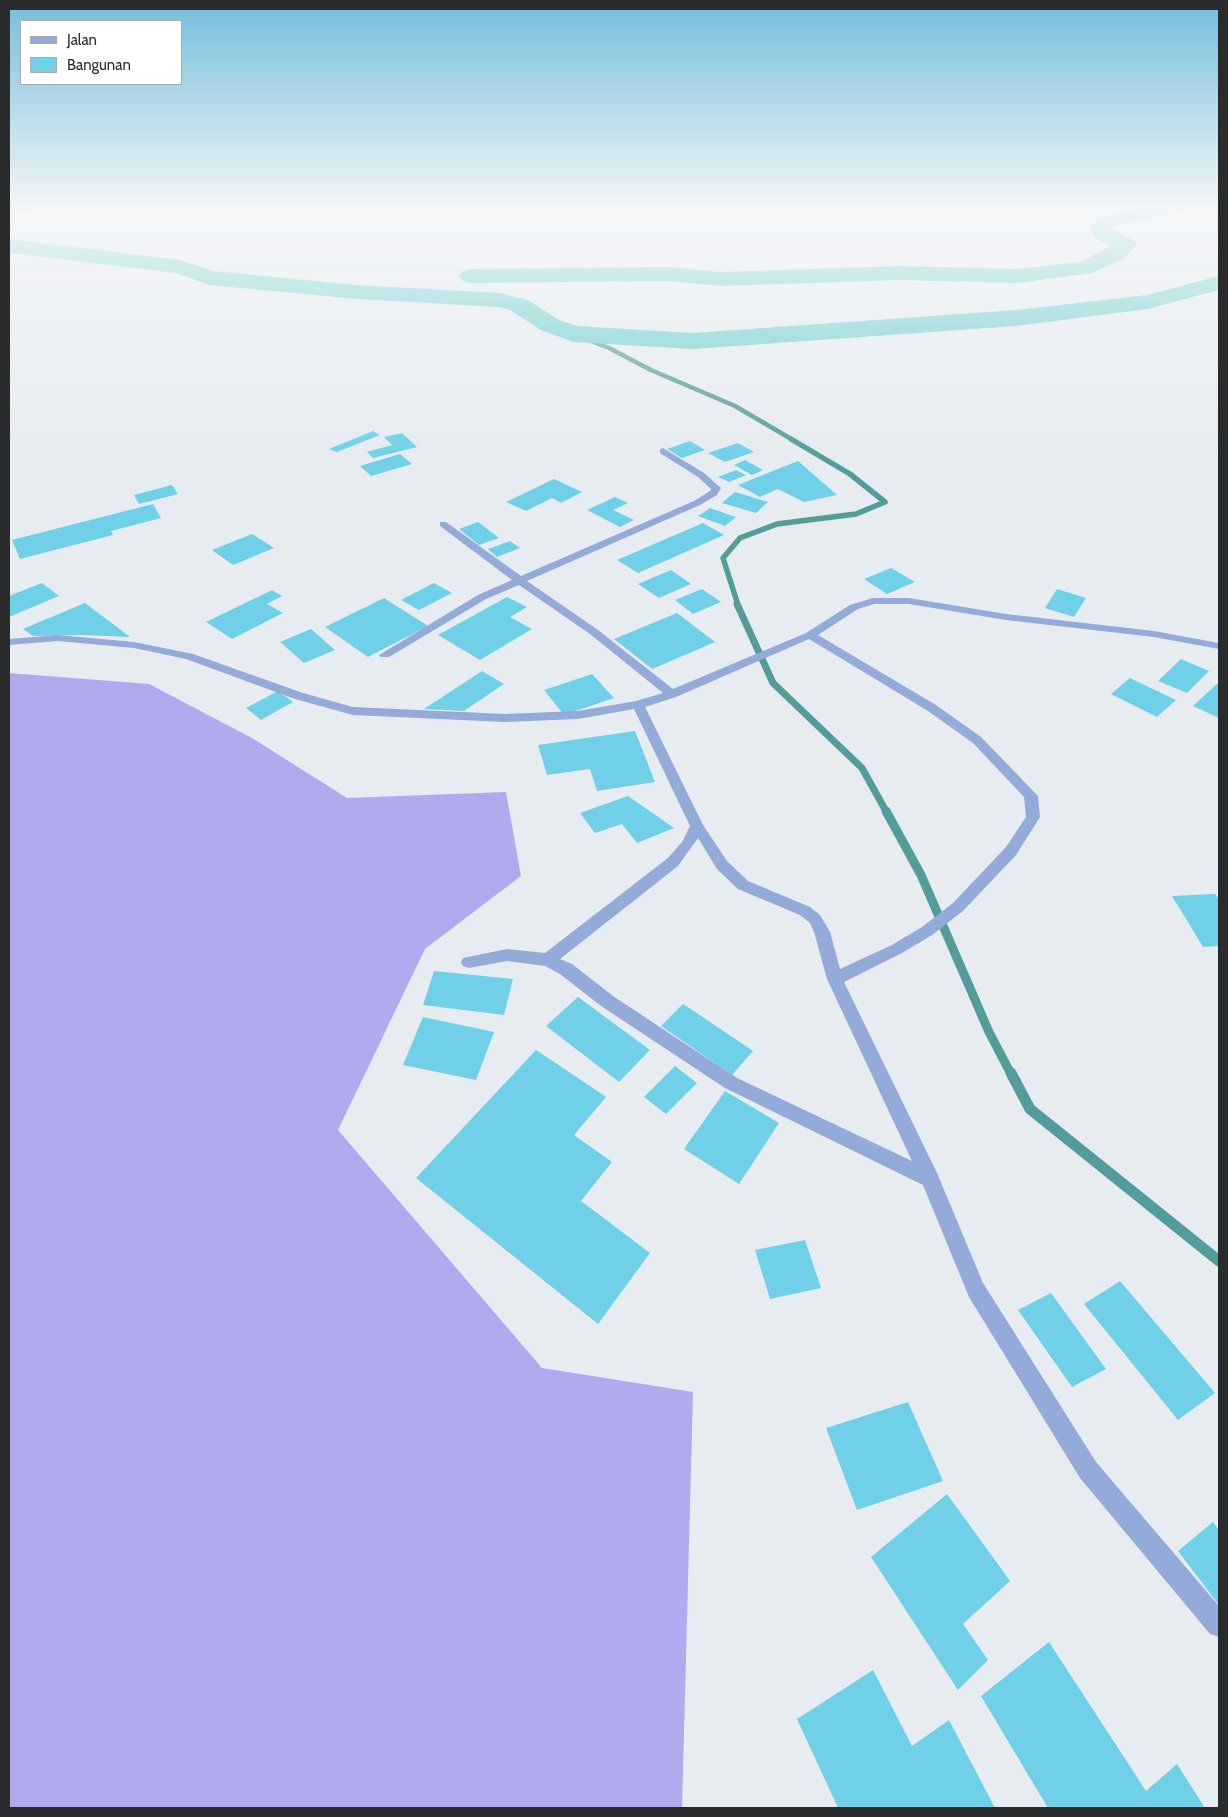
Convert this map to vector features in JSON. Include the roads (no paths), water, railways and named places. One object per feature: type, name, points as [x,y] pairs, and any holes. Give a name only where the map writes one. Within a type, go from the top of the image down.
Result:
[{"type":"street","points":[[385,655],[482,596],[697,503],[714,493],[716,488],[701,475],[663,452]]},
{"type":"street","points":[[442,524],[639,666],[672,694]]},
{"type":"street","points":[[9,642],[58,638],[134,645],[189,656],[299,696],[353,711],[506,718],[578,715],[638,705],[672,694],[810,635],[854,607],[873,601],[909,601],[1006,617],[1154,634],[1219,646]]},
{"type":"street","points":[[810,635],[932,708],[977,740],[1031,796],[1033,817],[1011,851],[958,906],[927,931],[897,949],[835,980]]},
{"type":"street","points":[[638,705],[697,826],[722,864],[743,885],[805,911],[815,919],[822,932],[835,980],[930,1179],[976,1290],[1088,1470],[1219,1625]]},
{"type":"street","points":[[548,960],[673,862],[687,844],[697,826]]},
{"type":"street","points":[[469,962],[507,955],[548,960],[566,969],[606,1001],[731,1083],[930,1179]]},
{"type":"waterway","points":[[334,290],[500,300],[519,305],[550,325],[573,334],[693,341],[1016,318],[1148,302],[1194,290]]},
{"type":"waterway","points":[[573,334],[609,348],[651,370],[735,406],[793,440]]},
{"type":"waterway","points":[[738,605],[723,558],[740,538],[777,524],[856,514],[885,502],[850,474],[791,439]]},
{"type":"waterway","points":[[737,604],[773,683],[862,768],[887,813]]},
{"type":"waterway","points":[[886,811],[921,875],[989,1032],[1011,1074]]},
{"type":"waterway","points":[[1011,1073],[1030,1109],[1219,1261]]}]
